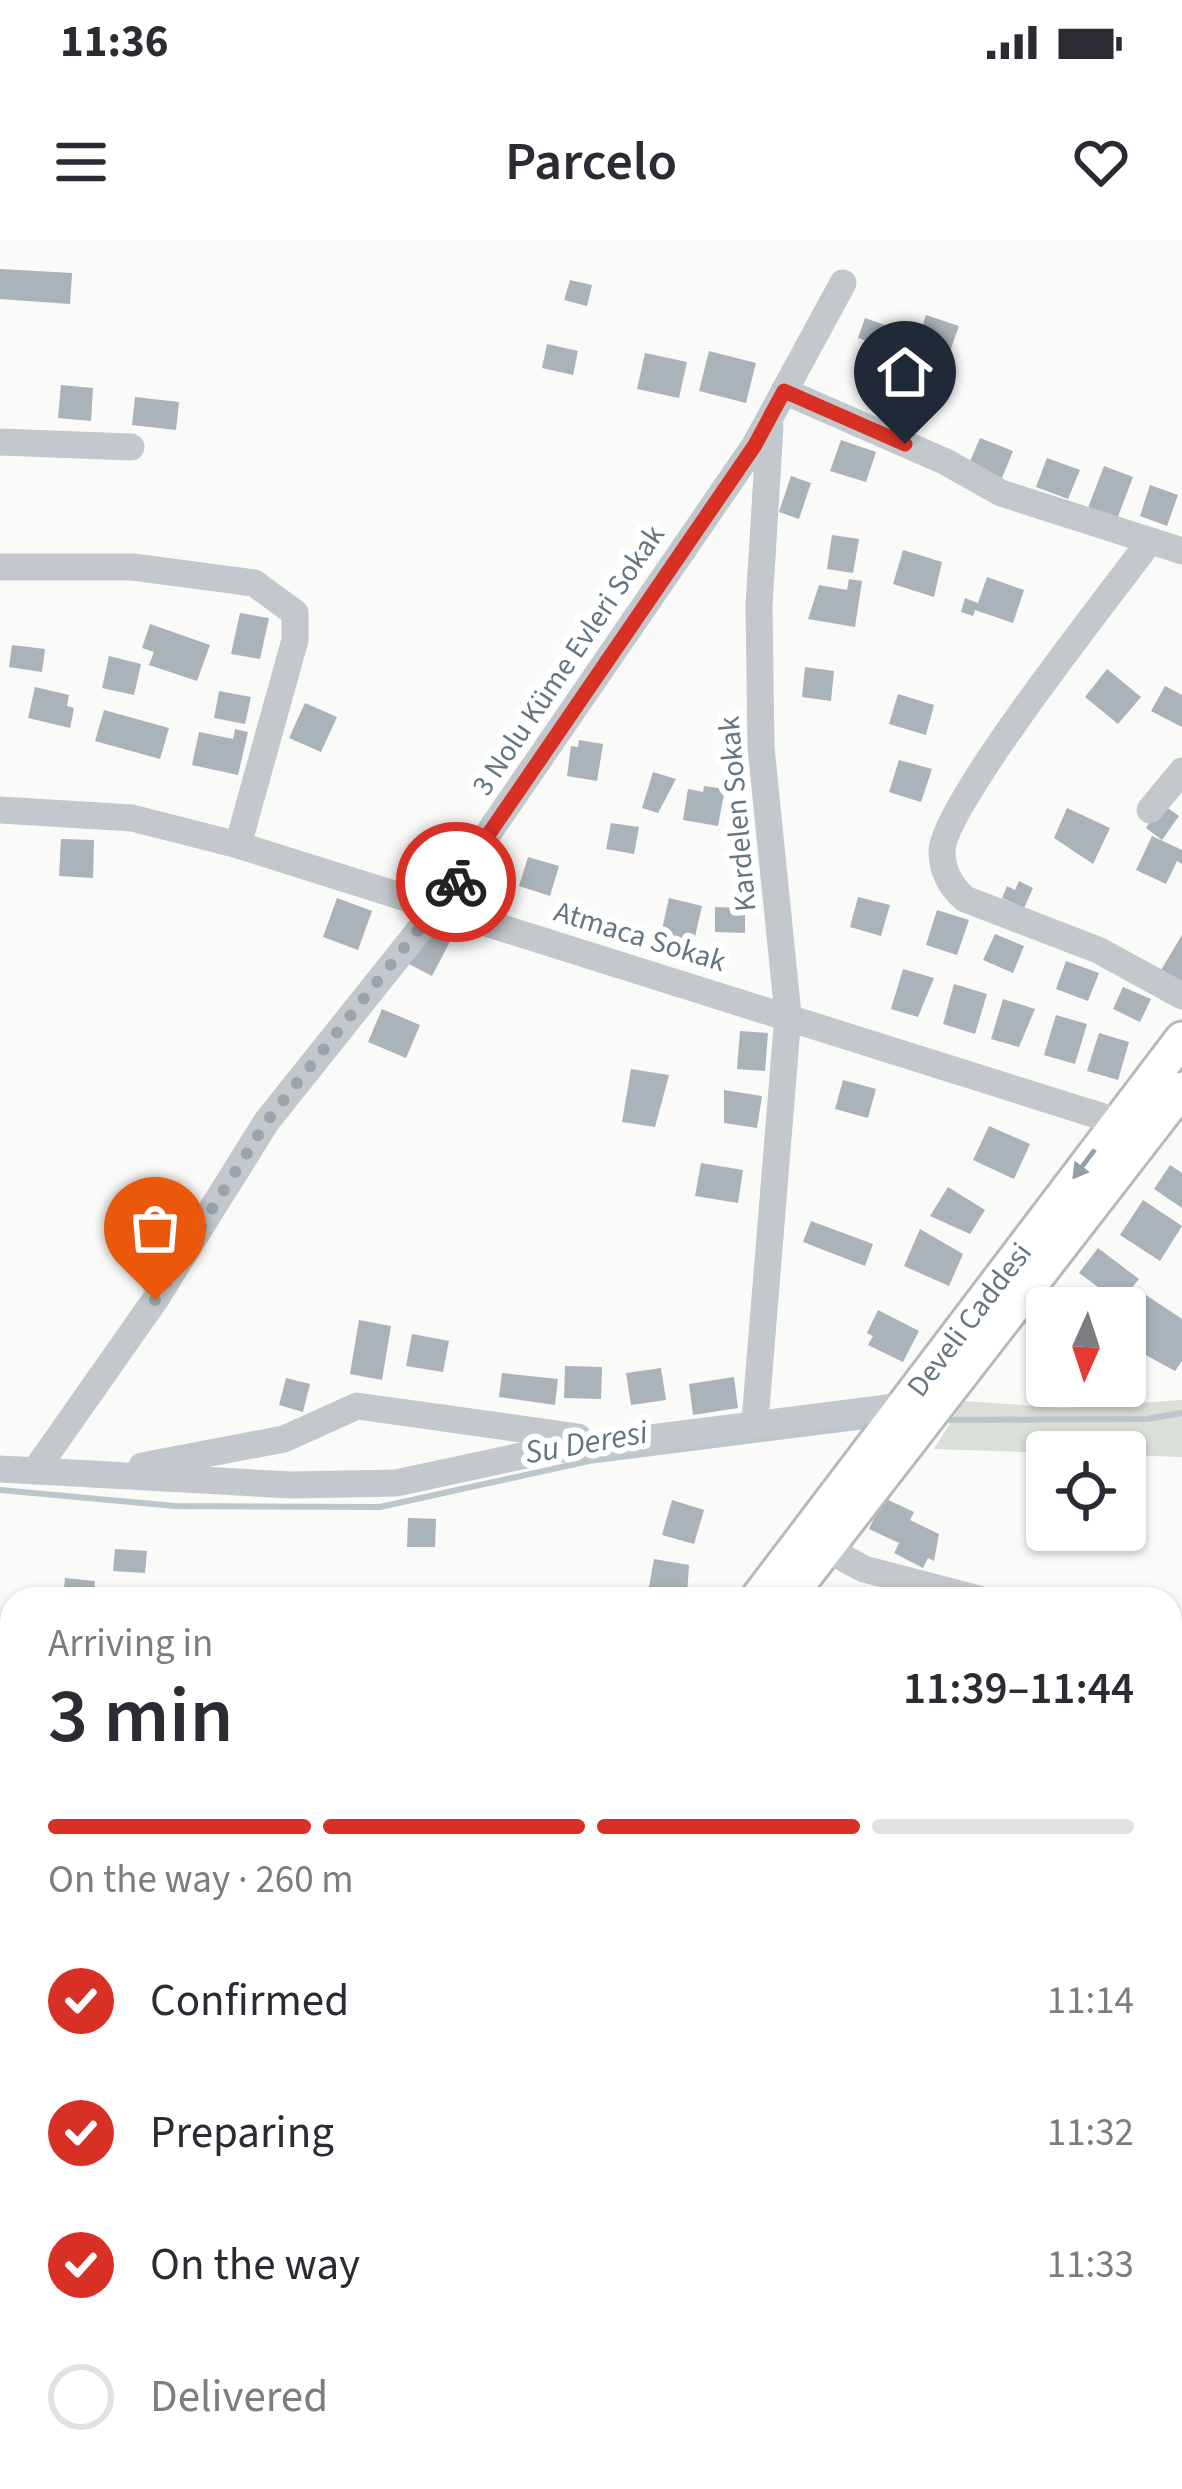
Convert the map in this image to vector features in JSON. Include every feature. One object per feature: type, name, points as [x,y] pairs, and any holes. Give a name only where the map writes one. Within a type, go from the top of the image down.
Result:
[{"type":"main road","name":"Develi Caddesi","points":[[796,1587],[901,1425],[1116,1121],[1182,1039]]},
{"type":"main road","name":"Develi Caddesi","points":[[768,1587],[1182,1088]]},
{"type":"street","name":"3 Nolu Küme Evleri Sokak","points":[[34,1471],[155,1300],[267,1121],[437,908],[777,403],[843,283]]},
{"type":"street","points":[[777,403],[946,461],[1001,493],[1182,551]]},
{"type":"street","name":"Kardelen Sokak","points":[[755,1421],[788,1016],[761,747],[759,606],[777,403]]},
{"type":"street","points":[[0,442],[131,447]]},
{"type":"street","points":[[1150,541],[971,785],[941,848],[950,886],[965,899],[1098,950],[1182,996]]},
{"type":"street","points":[[0,567],[133,567],[254,583],[296,613],[295,640],[238,845]]},
{"type":"street","points":[[1150,810],[1182,771]]},
{"type":"street","name":"Atmaca Sokak","points":[[0,810],[132,818],[238,845],[1116,1121]]},
{"type":"street","points":[[100,1474],[284,1438],[357,1406],[612,1442]]},
{"type":"street","points":[[0,1469],[292,1485],[396,1483],[612,1442],[755,1421],[901,1425]]},
{"type":"street","points":[[825,1548],[864,1569],[933,1587]]},
{"type":"shaded area","points":[[1182,1400],[1182,1457],[1146,1456],[1146,1431],[1026,1431],[1026,1452],[934,1449],[964,1401],[1062,1408],[1146,1407],[1146,1402]]},
{"type":"building","points":[[0,269],[72,273],[70,304],[0,299]]},
{"type":"building","points":[[570,280],[592,285],[587,306],[564,300]]},
{"type":"building","points":[[926,315],[959,326],[944,368],[858,338],[865,318],[919,337]]},
{"type":"building","points":[[547,344],[578,351],[573,375],[542,368]]},
{"type":"building","points":[[709,351],[756,363],[746,403],[699,391]]},
{"type":"building","points":[[645,353],[687,362],[679,398],[637,389]]},
{"type":"building","points":[[61,385],[93,388],[91,421],[58,418]]},
{"type":"building","points":[[135,397],[179,402],[176,430],[132,425]]},
{"type":"building","points":[[980,438],[1013,451],[1002,478],[969,464]]},
{"type":"building","points":[[841,440],[876,452],[866,482],[830,471]]},
{"type":"building","points":[[1047,458],[1080,470],[1068,499],[1036,487]]},
{"type":"building","points":[[1104,466],[1133,477],[1117,519],[1088,508]]},
{"type":"building","points":[[791,476],[811,483],[799,519],[779,512]]},
{"type":"building","points":[[1150,485],[1178,495],[1167,526],[1140,516]]},
{"type":"building","points":[[832,535],[859,539],[853,573],[827,569]]},
{"type":"building","points":[[903,550],[942,562],[934,597],[893,584]]},
{"type":"building","points":[[987,577],[1024,590],[1013,623],[975,610],[973,616],[961,612],[965,598],[978,603]]},
{"type":"building","points":[[849,579],[862,581],[855,627],[808,619],[819,585],[847,590]]},
{"type":"building","points":[[240,613],[269,618],[260,659],[231,654]]},
{"type":"building","points":[[150,624],[210,645],[197,681],[149,665],[154,652],[142,648]]},
{"type":"building","points":[[12,645],[45,649],[42,672],[9,667]]},
{"type":"building","points":[[109,656],[141,664],[134,695],[102,688]]},
{"type":"building","points":[[805,667],[834,671],[831,701],[802,697]]},
{"type":"building","points":[[1107,669],[1141,697],[1118,724],[1085,697]]},
{"type":"building","points":[[1165,686],[1182,695],[1182,727],[1151,711]]},
{"type":"building","points":[[35,687],[69,695],[67,706],[74,708],[70,728],[28,718]]},
{"type":"building","points":[[219,691],[251,697],[245,724],[214,718]]},
{"type":"building","points":[[898,694],[934,705],[926,735],[889,724]]},
{"type":"building","points":[[305,703],[337,717],[321,752],[289,738]]},
{"type":"building","points":[[104,710],[169,728],[160,759],[95,741]]},
{"type":"building","points":[[235,729],[248,732],[238,775],[192,765],[199,732],[233,739]]},
{"type":"building","points":[[579,740],[603,744],[597,781],[567,776],[571,746],[578,747]]},
{"type":"building","points":[[899,760],[932,769],[921,802],[889,792]]},
{"type":"building","points":[[653,772],[676,779],[658,813],[642,808]]},
{"type":"building","points":[[704,786],[725,789],[718,826],[683,820],[688,789],[703,792]]},
{"type":"building","points":[[1162,804],[1179,816],[1162,840],[1146,828]]},
{"type":"building","points":[[1067,808],[1110,828],[1093,864],[1054,838]]},
{"type":"building","points":[[611,823],[639,827],[634,854],[606,849]]},
{"type":"building","points":[[1152,836],[1182,850],[1182,864],[1177,861],[1166,884],[1136,870]]},
{"type":"building","points":[[61,839],[94,840],[93,878],[59,876]]},
{"type":"building","points":[[528,857],[559,866],[550,896],[519,886]]},
{"type":"building","points":[[1019,881],[1033,888],[1024,908],[1002,898],[1007,886],[1015,890]]},
{"type":"building","points":[[858,897],[890,905],[881,936],[850,927]]},
{"type":"building","points":[[337,898],[372,911],[358,950],[323,937]]},
{"type":"building","points":[[669,898],[702,906],[694,941],[661,934]]},
{"type":"building","points":[[715,907],[745,908],[745,933],[715,932]]},
{"type":"building","points":[[937,910],[969,920],[957,955],[926,945]]},
{"type":"building","points":[[436,922],[455,932],[432,976],[405,962]]},
{"type":"building","points":[[995,934],[1024,946],[1013,973],[983,960]]},
{"type":"building","points":[[1182,935],[1182,983],[1161,970]]},
{"type":"building","points":[[1066,961],[1099,973],[1088,1001],[1056,989]]},
{"type":"building","points":[[903,969],[934,978],[918,1017],[891,1009]]},
{"type":"building","points":[[954,984],[987,994],[975,1034],[943,1024]]},
{"type":"building","points":[[1123,987],[1151,999],[1140,1022],[1113,1009]]},
{"type":"building","points":[[1003,999],[1035,1009],[1019,1047],[991,1039]]},
{"type":"building","points":[[382,1009],[420,1025],[406,1058],[368,1042]]},
{"type":"building","points":[[1056,1015],[1087,1024],[1075,1064],[1044,1055]]},
{"type":"building","points":[[740,1031],[768,1033],[765,1071],[737,1069]]},
{"type":"building","points":[[1099,1033],[1129,1042],[1118,1080],[1087,1071]]},
{"type":"building","points":[[631,1069],[669,1075],[655,1127],[622,1122]]},
{"type":"building","points":[[843,1080],[876,1089],[868,1118],[835,1109]]},
{"type":"building","points":[[724,1090],[762,1096],[757,1128],[724,1123]]},
{"type":"building","points":[[989,1126],[1030,1144],[1014,1179],[973,1160]]},
{"type":"building","points":[[701,1163],[743,1170],[738,1203],[695,1196]]},
{"type":"building","points":[[1170,1165],[1182,1173],[1182,1208],[1154,1189]]},
{"type":"building","points":[[948,1187],[985,1210],[970,1234],[930,1216]]},
{"type":"building","points":[[1143,1200],[1182,1226],[1160,1261],[1120,1235]]},
{"type":"building","points":[[811,1221],[873,1244],[865,1266],[803,1242]]},
{"type":"building","points":[[920,1229],[963,1254],[949,1286],[904,1266]]},
{"type":"building","points":[[1098,1248],[1139,1279],[1133,1287],[1098,1287],[1079,1273]]},
{"type":"building","points":[[1146,1295],[1182,1319],[1182,1361],[1175,1371],[1146,1355]]},
{"type":"building","points":[[878,1310],[919,1331],[903,1362],[868,1345],[873,1336],[867,1333]]},
{"type":"building","points":[[359,1320],[391,1326],[382,1380],[350,1374]]},
{"type":"building","points":[[412,1334],[449,1341],[443,1372],[406,1366]]},
{"type":"building","points":[[565,1366],[602,1367],[601,1399],[564,1398]]},
{"type":"building","points":[[661,1368],[666,1400],[631,1405],[626,1373]]},
{"type":"building","points":[[502,1373],[558,1379],[555,1405],[499,1397]]},
{"type":"building","points":[[734,1377],[738,1408],[693,1415],[689,1384]]},
{"type":"building","points":[[286,1378],[310,1384],[303,1412],[279,1405]]},
{"type":"building","points":[[884,1498],[914,1512],[910,1520],[939,1534],[934,1561],[928,1558],[923,1568],[894,1553],[899,1543],[869,1529]]},
{"type":"building","points":[[672,1500],[704,1510],[694,1544],[662,1535]]},
{"type":"building","points":[[408,1518],[436,1519],[435,1547],[407,1547]]},
{"type":"building","points":[[115,1549],[147,1551],[145,1573],[113,1571]]},
{"type":"building","points":[[654,1559],[689,1565],[688,1587],[649,1587]]},
{"type":"building","points":[[65,1578],[95,1581],[95,1587],[64,1587]]},
{"type":"waterway","name":"Su Deresi","points":[[940,1420],[1147,1419],[1182,1413]]},
{"type":"waterway","name":"Su Deresi","points":[[0,1490],[175,1506],[380,1507],[589,1461],[873,1425]]},
{"type":"way so far","points":[[155,1300],[267,1121],[456,882]]},
{"type":"route","points":[[456,882],[755,445],[784,391],[905,444]]}]
